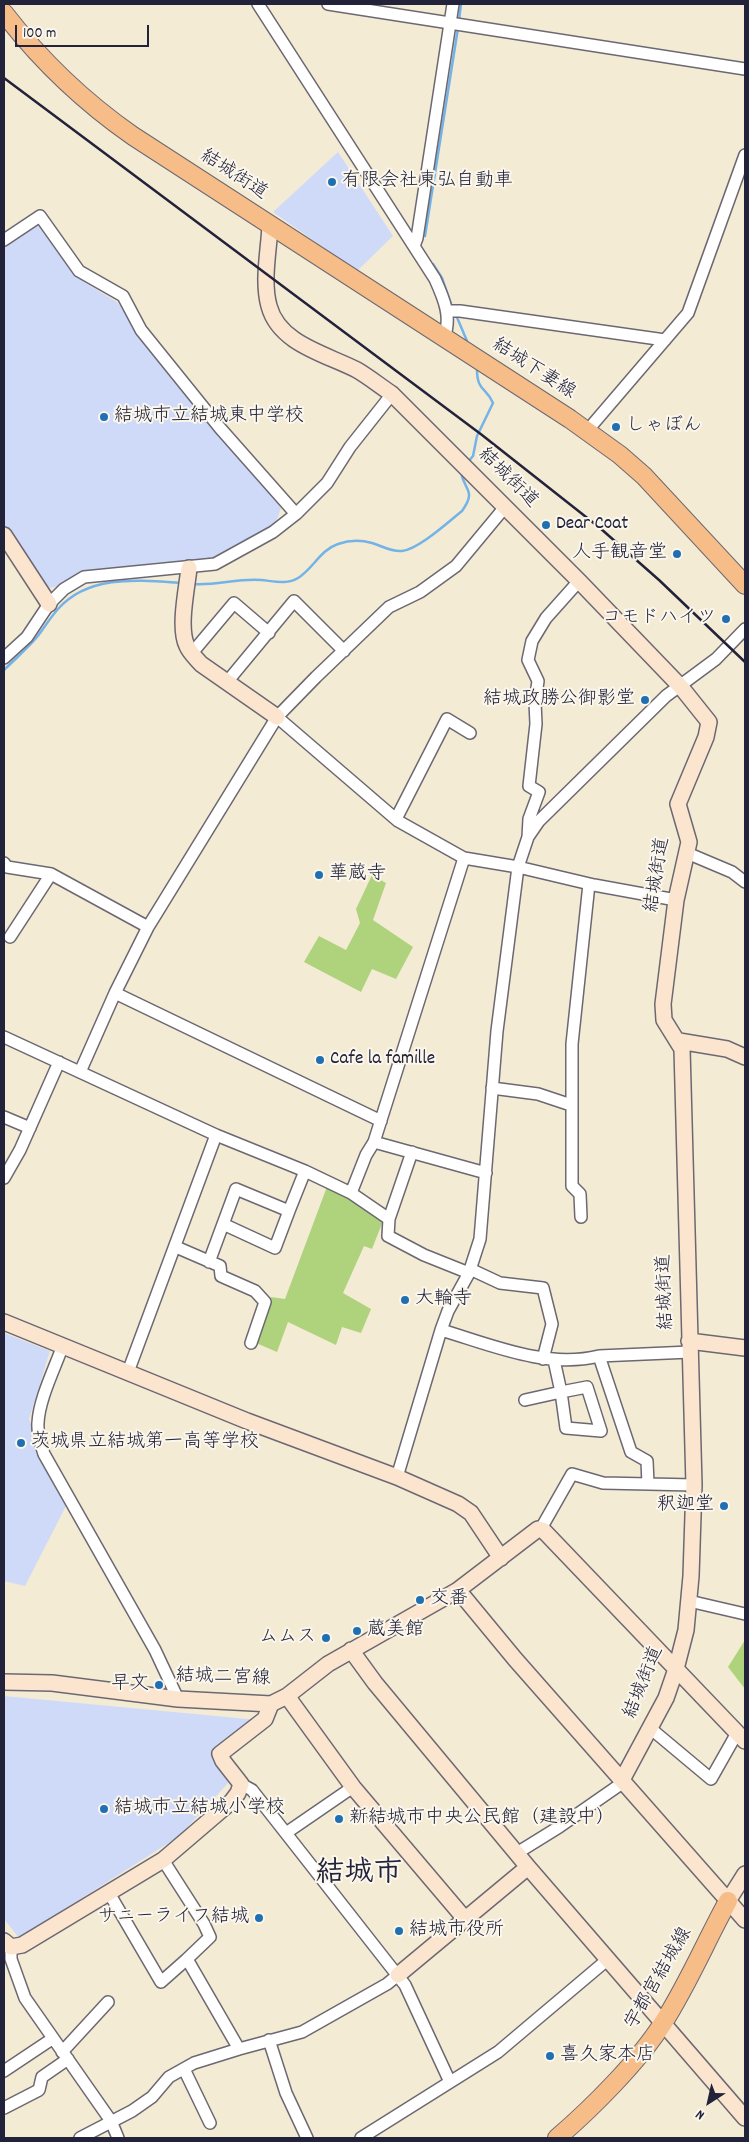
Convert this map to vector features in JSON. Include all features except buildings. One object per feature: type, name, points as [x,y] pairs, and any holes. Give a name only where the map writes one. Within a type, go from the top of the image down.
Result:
[{"type":"main road","name":"結城街道","points":[[4,13],[60,77],[106,117],[162,157],[270,225]]},
{"type":"main road","name":"結城下妻線","points":[[270,225],[587,431],[644,476],[745,585]]},
{"type":"main road","name":"宇都宮結城線","points":[[558,2138],[632,2062],[663,2023],[728,1901]]},
{"type":"street","points":[[258,4],[435,279],[448,312],[448,327],[444,338]]},
{"type":"street","points":[[328,4],[745,69]]},
{"type":"street","points":[[414,246],[417,238],[453,4]]},
{"type":"street","points":[[587,431],[688,313],[745,155]]},
{"type":"street","points":[[4,240],[40,216],[79,271],[123,296],[142,330],[172,368],[220,428],[296,514]]},
{"type":"street","name":"結城街道","points":[[270,225],[267,287],[269,305],[273,317],[280,326],[298,342],[357,370],[392,394],[579,581],[681,687],[709,722],[706,737],[678,804],[688,833],[687,853],[676,900],[663,1004],[663,1016],[671,1033],[679,1041],[682,1049],[694,1485],[693,1545],[689,1601],[683,1644],[666,1698],[622,1780]]},
{"type":"street","points":[[448,312],[460,310],[665,340]]},
{"type":"street","points":[[4,658],[26,637],[49,604],[64,589],[84,577],[214,564],[273,532],[296,514],[336,471],[350,447],[392,394]]},
{"type":"street","points":[[80,1072],[115,993],[148,927],[277,717],[390,607],[420,592],[456,566],[505,507]]},
{"type":"street","points":[[4,535],[49,604]]},
{"type":"street","points":[[188,568],[183,631],[186,644],[192,654],[201,664],[277,717],[396,819],[464,858],[518,867],[590,884],[676,900]]},
{"type":"street","points":[[397,1477],[441,1330],[448,1311],[470,1271],[480,1239],[497,1031],[518,867],[528,837],[529,819],[539,792],[529,786],[536,724],[535,702],[538,680],[528,660],[532,641],[546,618],[579,581]]},
{"type":"street","points":[[227,682],[294,601],[344,651]]},
{"type":"street","points":[[192,654],[234,603],[269,633]]},
{"type":"street","points":[[528,837],[540,821],[582,777],[666,696],[681,687],[729,647],[745,629]]},
{"type":"street","points":[[396,819],[447,719],[470,733]]},
{"type":"street","points":[[687,853],[732,872],[745,882]]},
{"type":"street","points":[[351,1193],[366,1156],[374,1142],[464,858]]},
{"type":"street","points":[[6,868],[50,874],[148,927]]},
{"type":"street","points":[[10,937],[50,874]]},
{"type":"street","points":[[581,1217],[580,1194],[572,1186],[572,1044],[590,884]]},
{"type":"street","points":[[115,993],[380,1121]]},
{"type":"street","points":[[4,1037],[216,1135],[305,1171],[351,1193],[389,1219]]},
{"type":"street","points":[[679,1041],[727,1049],[745,1057]]},
{"type":"street","points":[[4,1178],[20,1150],[59,1062]]},
{"type":"street","points":[[492,1088],[538,1094],[571,1105]]},
{"type":"street","points":[[4,1117],[30,1128]]},
{"type":"street","points":[[128,1372],[216,1135]]},
{"type":"street","points":[[374,1142],[486,1173]]},
{"type":"street","points":[[412,1152],[389,1219],[388,1236],[424,1255],[500,1283],[543,1288],[552,1324],[548,1359],[561,1392],[566,1428],[601,1431],[588,1386],[561,1392],[525,1400]]},
{"type":"street","points":[[224,1224],[275,1248],[305,1171]]},
{"type":"street","points":[[209,1262],[236,1190],[289,1211]]},
{"type":"street","points":[[176,1247],[220,1266],[221,1276],[255,1291],[265,1302],[251,1343]]},
{"type":"street","points":[[4,1322],[247,1422],[397,1477],[465,1508],[471,1513],[501,1558]]},
{"type":"street","points":[[441,1330],[548,1359],[584,1359],[689,1346],[745,1348]]},
{"type":"street","points":[[63,1345],[41,1406],[38,1423],[42,1447],[65,1493],[154,1650],[178,1699]]},
{"type":"street","points":[[599,1356],[631,1452],[647,1461],[648,1484]]},
{"type":"street","points":[[538,1529],[543,1525],[572,1474],[603,1483],[694,1485]]},
{"type":"street","points":[[538,1529],[543,1530],[741,1737],[711,1779],[650,1728]]},
{"type":"street","name":"結城二宮線","points":[[4,1682],[52,1683],[178,1699],[272,1704],[287,1696],[328,1664],[458,1590],[538,1529]]},
{"type":"street","points":[[458,1590],[515,1659],[745,1920]]},
{"type":"street","points":[[689,1601],[745,1614]]},
{"type":"street","points":[[351,1650],[528,1867],[745,2118]]},
{"type":"street","points":[[287,1696],[353,1786],[465,1919]]},
{"type":"street","points":[[272,1704],[265,1718],[220,1754],[223,1761],[241,1784],[252,1790],[398,1975],[405,1985],[450,2082]]},
{"type":"street","points":[[517,1853],[559,1827],[618,1786],[622,1780]]},
{"type":"street","points":[[118,2138],[112,2121],[25,1998],[7,1953],[163,1860],[232,1801],[238,1793],[241,1784]]},
{"type":"street","points":[[286,1833],[353,1786]]},
{"type":"street","points":[[108,1894],[161,1982],[210,1937],[204,1924],[163,1860]]},
{"type":"street","points":[[80,2138],[132,2111],[152,2096],[169,2077],[194,2063],[239,2048],[302,2032],[387,1984],[528,1867]]},
{"type":"street","points":[[728,1901],[745,1874]]},
{"type":"street","points":[[187,1959],[239,2048]]},
{"type":"street","points":[[361,2138],[498,2052],[607,1960]]},
{"type":"street","points":[[4,2108],[39,2090],[42,2077],[65,2056],[108,2002]]},
{"type":"street","points":[[4,2071],[52,2038]]},
{"type":"street","points":[[269,2040],[286,2093],[308,2138]]},
{"type":"street","points":[[184,2069],[210,2122]]},
{"type":"shaded area","name":"有限会社東弘自動車","points":[[338,152],[393,236],[357,271],[273,212]]},
{"type":"shaded area","name":"結城市立結城東中学校","points":[[34,225],[43,228],[75,273],[84,282],[117,302],[215,431],[278,502],[281,508],[275,525],[215,560],[162,562],[80,572],[56,587],[45,588],[4,528],[4,245]]},
{"type":"shaded area","name":"茨城県立結城第一高等学校","points":[[4,1333],[50,1351],[29,1419],[47,1467],[67,1504],[25,1586],[4,1581]]},
{"type":"shaded area","name":"結城市立結城小学校","points":[[4,1696],[269,1721],[226,1755],[231,1780],[178,1837],[19,1938],[4,1919]]},
{"type":"green space","points":[[372,875],[386,883],[373,920],[413,947],[396,979],[372,969],[361,992],[304,962],[319,936],[346,950],[360,923],[356,909]]},
{"type":"green space","points":[[328,1184],[383,1221],[372,1249],[364,1246],[343,1293],[371,1309],[361,1333],[342,1327],[336,1345],[288,1322],[277,1352],[256,1343],[271,1297],[285,1299]]},
{"type":"green space","points":[[745,1640],[745,1689],[728,1667]]},
{"type":"waterway","points":[[459,20],[461,4]]},
{"type":"waterway","points":[[425,236],[458,28]]},
{"type":"waterway","points":[[433,264],[442,278],[451,304]]},
{"type":"waterway","points":[[456,315],[467,341]]},
{"type":"waterway","points":[[468,462],[473,456],[477,436],[493,403],[480,386],[477,370]]},
{"type":"waterway","points":[[192,584],[244,580],[280,582],[294,580],[308,570],[326,551],[338,544],[347,542],[368,542],[398,551],[409,549],[433,534],[462,511],[469,499],[469,494],[461,472]]},
{"type":"waterway","points":[[4,670],[33,641],[58,609],[70,598],[84,590],[116,582],[182,583]]},
{"type":"railway","points":[[4,78],[482,435],[600,528],[659,580],[745,662]]},
{"type":"place","name":"有限会社東弘自動車","points":[[332,182]]},
{"type":"place","name":"結城市立結城東中学校","points":[[104,417]]},
{"type":"place","name":"しゃぼん","points":[[616,427]]},
{"type":"place","name":"Dear Coat","points":[[546,525]]},
{"type":"place","name":"人手観音堂","points":[[677,554]]},
{"type":"place","name":"コモドハイツ","points":[[726,619]]},
{"type":"place","name":"結城政勝公御影堂","points":[[645,700]]},
{"type":"place","name":"華蔵寺","points":[[319,875]]},
{"type":"place","name":"Cafe la famille","points":[[320,1060]]},
{"type":"place","name":"大輪寺","points":[[405,1300]]},
{"type":"place","name":"茨城県立結城第一高等学校","points":[[21,1443]]},
{"type":"place","name":"釈迦堂","points":[[724,1506]]},
{"type":"place","name":"交番","points":[[420,1600]]},
{"type":"place","name":"蔵美館","points":[[357,1631]]},
{"type":"place","name":"ムムス","points":[[326,1638]]},
{"type":"place","name":"早文","points":[[159,1685]]},
{"type":"place","name":"結城市立結城小学校","points":[[104,1809]]},
{"type":"place","name":"新結城市中央公民館（建設中）","points":[[339,1819]]},
{"type":"place","name":"サニーライフ結城","points":[[259,1918]]},
{"type":"place","name":"結城市役所","points":[[399,1931]]},
{"type":"place","name":"喜久家本店","points":[[550,2056]]},
{"type":"district","name":"結城市","points":[[359,1876]]}]
